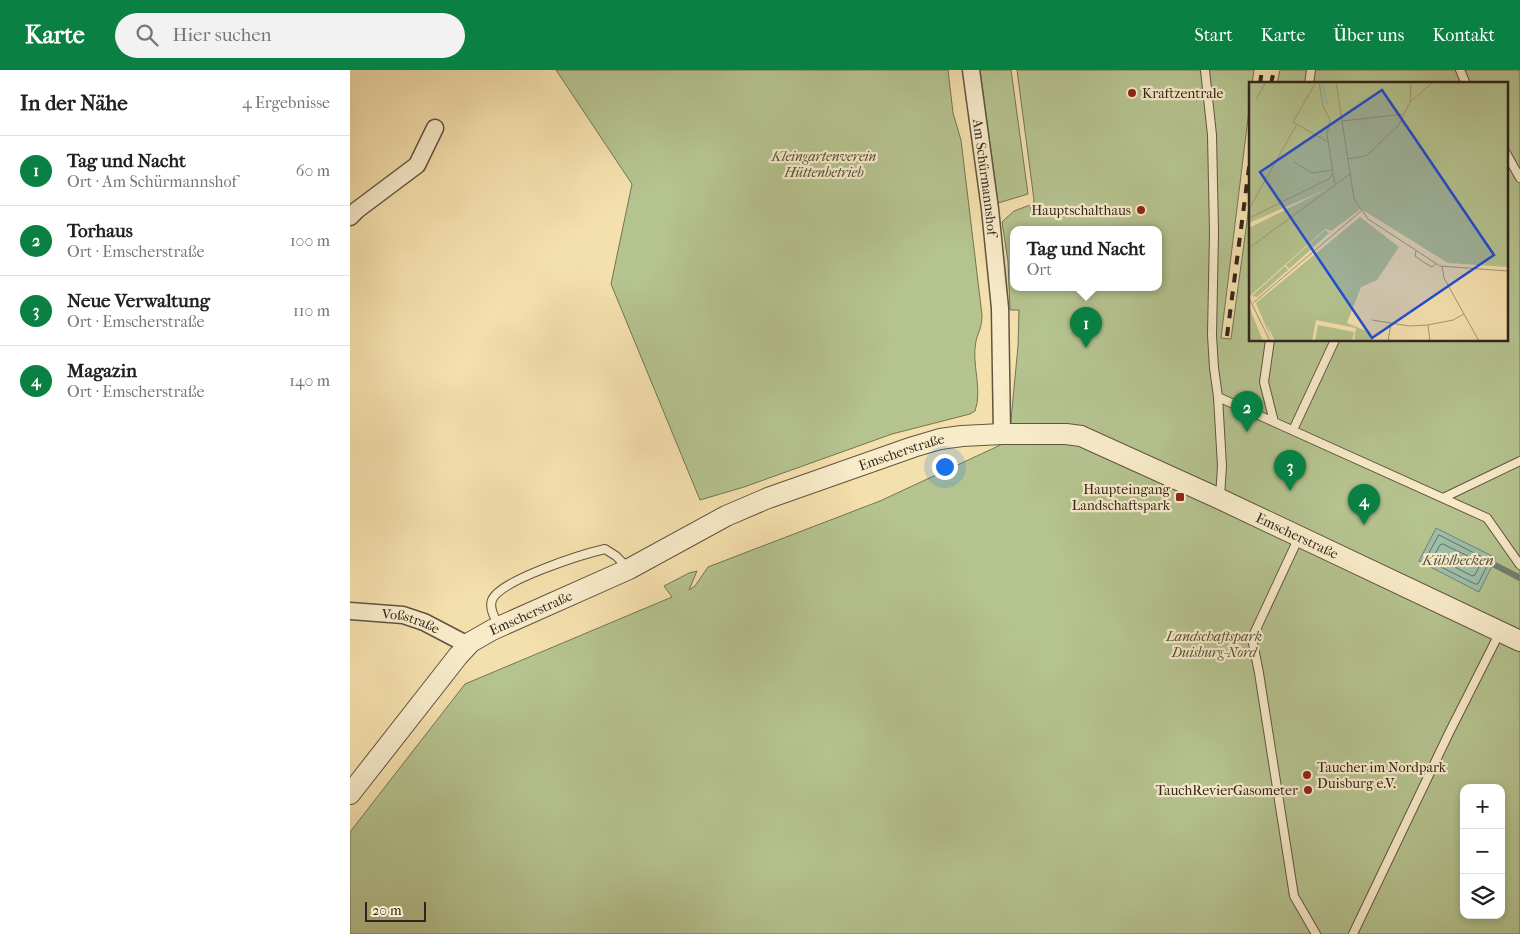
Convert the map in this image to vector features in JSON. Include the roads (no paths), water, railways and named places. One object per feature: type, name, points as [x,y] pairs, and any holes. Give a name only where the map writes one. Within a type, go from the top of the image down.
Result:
[{"type":"street","name":"Am Schürmannshof","points":[[971,70],[990,209],[1000,308],[1002,434]]},
{"type":"street","points":[[352,210],[417,165],[435,128]]},
{"type":"street","name":"Emscherstraße","points":[[350,794],[447,669],[476,638],[629,569],[726,516],[768,498],[865,462],[940,439],[962,436],[1066,434],[1080,436],[1220,499],[1520,641]]},
{"type":"street","name":"Voßstraße","points":[[350,611],[403,616],[424,622],[468,645]]},
{"type":"lane","points":[[1205,70],[1212,135],[1214,232],[1212,335],[1222,466],[1220,499]]},
{"type":"lane","points":[[1460,70],[1465,82]]},
{"type":"lane","points":[[1508,157],[1520,178]]},
{"type":"lane","points":[[1270,341],[1264,382],[1274,422]]},
{"type":"lane","points":[[1293,430],[1334,341]]},
{"type":"lane","points":[[1218,397],[1487,518],[1520,565]]},
{"type":"lane","points":[[1443,498],[1520,461]]},
{"type":"lane","points":[[1299,537],[1252,638],[1294,896],[1316,934]]},
{"type":"lane","points":[[499,626],[492,611],[491,602],[495,594],[505,587],[539,571],[585,554],[605,549],[616,556],[629,569]]},
{"type":"lane","points":[[1353,934],[1500,632]]},
{"type":"water","name":"Kühlbecken","points":[[1436,528],[1496,558],[1479,592],[1419,561]]},
{"type":"waterway","points":[[1493,564],[1520,578]]},
{"type":"railway","points":[[1260,82],[1262,70]]},
{"type":"railway","points":[[1271,82],[1274,70]]},
{"type":"railway","points":[[1227,336],[1249,168]]},
{"type":"place","name":"Kraftzentrale","points":[[1132,93]]},
{"type":"place","name":"Hauptschalthaus","points":[[1141,210]]},
{"type":"place","name":"Tag und Nacht","points":[[1086,348]]},
{"type":"place","name":"Torhaus","points":[[1247,432]]},
{"type":"place","name":"Neue Verwaltung","points":[[1290,491]]},
{"type":"place","name":"Haupteingang Landschaftspark","points":[[1180,497]]},
{"type":"place","name":"Magazin","points":[[1364,525]]},
{"type":"place","name":"Taucher im Nordpark Duisburg e.V.","points":[[1307,775]]},
{"type":"place","name":"TauchRevierGasometer","points":[[1308,790]]},
{"type":"park label","name":"Kleingartenverein Hüttenbetrieb","points":[[824,164]]},
{"type":"park label","name":"Landschaftspark Duisburg-Nord","points":[[1214,644]]}]
